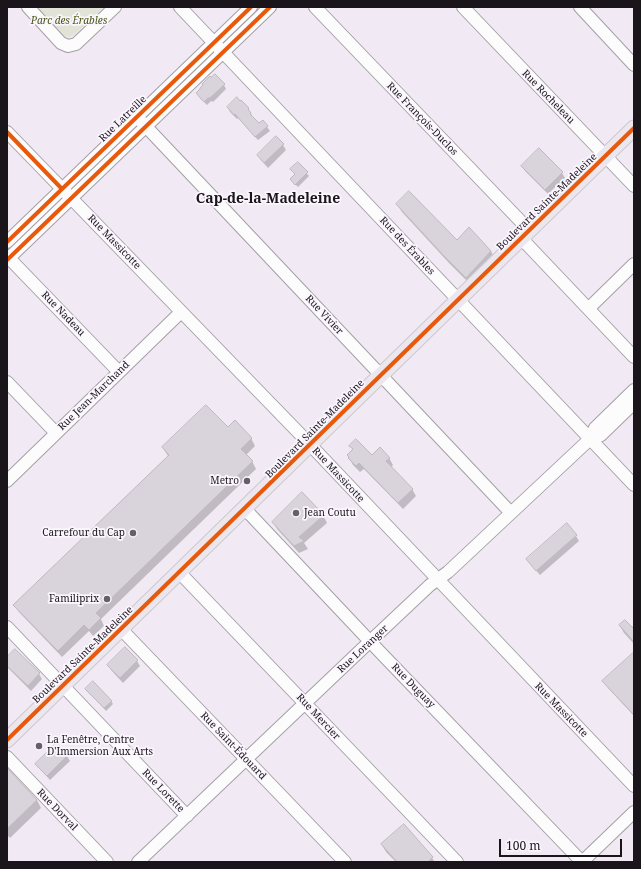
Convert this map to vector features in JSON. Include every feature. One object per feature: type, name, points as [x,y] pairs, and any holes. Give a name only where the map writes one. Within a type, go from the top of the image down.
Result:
[{"type":"main road","name":"Boulevard Sainte-Madeleine","points":[[7,740],[634,128]]},
{"type":"street","points":[[28,7],[61,43],[68,46],[76,44],[115,7]]},
{"type":"street","name":"Rue des Érables","points":[[180,7],[634,486]]},
{"type":"street","name":"Rue Latreille","points":[[7,242],[251,7]]},
{"type":"street","points":[[8,258],[270,7]]},
{"type":"street","name":"Rue François-Duclos","points":[[315,7],[525,234],[588,308],[634,357]]},
{"type":"street","name":"Rue Rocheleau","points":[[463,7],[634,186]]},
{"type":"street","points":[[580,7],[634,65]]},
{"type":"street","name":"Rue Vivier","points":[[136,117],[511,513]]},
{"type":"street","name":"Rue Massicotte","points":[[7,132],[310,445],[634,786]]},
{"type":"street","name":"Rue Nadeau","points":[[8,258],[118,372]]},
{"type":"street","points":[[588,308],[634,264]]},
{"type":"street","name":"Rue Jean-Marchand","points":[[7,481],[181,312]]},
{"type":"street","points":[[7,382],[56,433]]},
{"type":"street","name":"Rue Loranger","points":[[138,862],[370,641],[430,585],[448,572],[590,439],[595,428],[634,390]]},
{"type":"street","name":"Rue Loranger","points":[[590,439],[601,435],[634,403]]},
{"type":"street","name":"Rue Duguay","points":[[245,509],[582,862]]},
{"type":"street","name":"Rue Mercier","points":[[179,572],[457,862]]},
{"type":"street","name":"Rue Lorette","points":[[7,627],[187,816]]},
{"type":"street","name":"Rue Saint-Édouard","points":[[121,629],[345,862]]},
{"type":"street","name":"Rue Dorval","points":[[7,757],[107,862]]},
{"type":"street","points":[[582,862],[634,812]]},
{"type":"green space","name":"Parc des Érables","points":[[36,7],[104,7],[74,35],[69,37],[64,36]]},
{"type":"building","points":[[215,74],[225,84],[204,102],[196,93],[210,76],[211,77]]},
{"type":"building","points":[[237,97],[249,108],[250,114],[259,123],[263,120],[268,126],[255,137],[227,107]]},
{"type":"building","points":[[276,136],[284,144],[264,163],[257,155]]},
{"type":"building","points":[[539,148],[563,172],[545,190],[521,166]]},
{"type":"building","points":[[298,162],[308,172],[295,185],[290,179],[295,174],[290,169]]},
{"type":"building","points":[[409,191],[457,240],[469,227],[491,251],[466,278],[396,204]]},
{"type":"building","name":"Carrefour du Cap","points":[[206,405],[228,427],[235,420],[252,438],[241,449],[253,461],[96,613],[101,618],[89,630],[84,625],[58,651],[13,605],[169,455],[162,447]]},
{"type":"building","points":[[356,439],[372,455],[380,447],[390,458],[386,461],[413,489],[398,503],[359,463],[356,466],[348,458],[349,457],[347,455],[353,449],[349,446]]},
{"type":"building","points":[[302,492],[324,515],[299,537],[304,541],[294,546],[272,522]]},
{"type":"building","points":[[567,523],[577,535],[536,571],[526,559]]},
{"type":"building","points":[[625,620],[634,629],[634,642],[619,625]]},
{"type":"building","points":[[125,647],[138,660],[120,678],[107,665]]},
{"type":"building","points":[[15,649],[40,673],[28,686],[7,666],[7,657]]},
{"type":"building","points":[[634,652],[634,715],[602,681]]},
{"type":"building","points":[[93,681],[112,701],[104,708],[85,689]]},
{"type":"building","points":[[57,743],[68,755],[47,776],[35,764]]},
{"type":"building","points":[[7,768],[37,800],[7,829]]},
{"type":"building","points":[[404,824],[433,857],[428,862],[397,862],[381,844]]},
{"type":"cycle path","points":[[7,242],[251,7]]},
{"type":"cycle path","points":[[7,260],[270,7]]},
{"type":"cycle path","points":[[7,740],[634,128]]},
{"type":"cycle path","points":[[7,132],[62,189]]},
{"type":"place","name":"Metro","points":[[247,481]]},
{"type":"place","name":"Jean Coutu","points":[[296,513]]},
{"type":"place","name":"Carrefour du Cap","points":[[133,533]]},
{"type":"place","name":"Familiprix","points":[[107,599]]},
{"type":"place","name":"La Fenêtre, Centre D'Immersion Aux Arts","points":[[39,746]]},
{"type":"district","name":"Cap-de-la-Madeleine","points":[[268,199]]}]
